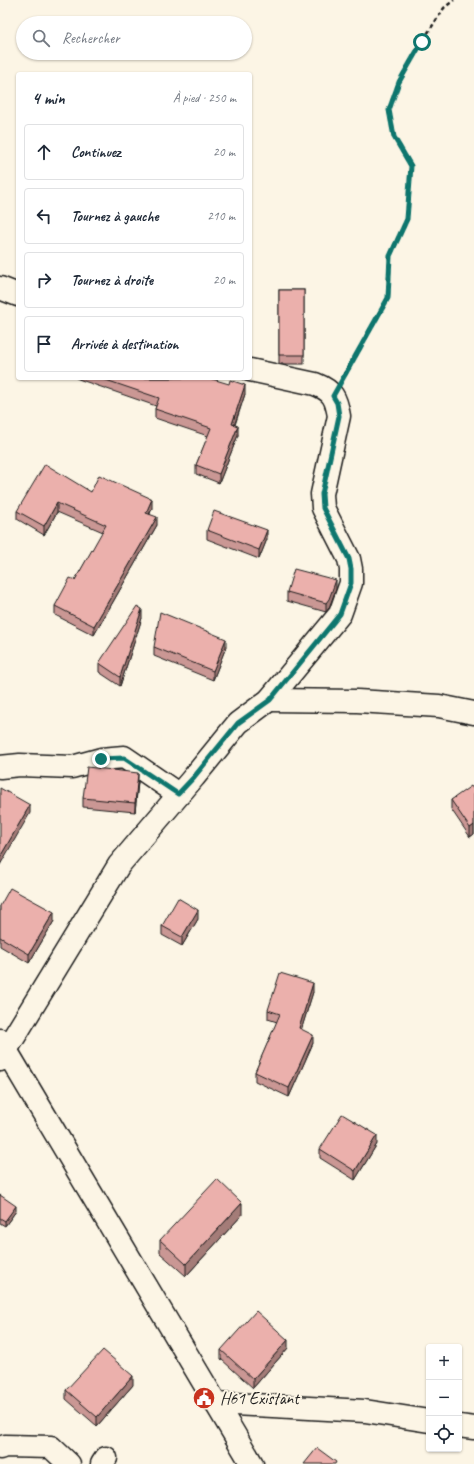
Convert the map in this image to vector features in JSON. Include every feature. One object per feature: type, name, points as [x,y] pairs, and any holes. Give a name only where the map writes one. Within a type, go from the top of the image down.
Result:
[{"type":"street","points":[[0,288],[16,294]]},
{"type":"street","points":[[252,370],[315,384],[324,388],[333,396],[337,403],[339,416],[322,494],[323,508],[349,559],[351,583],[340,614],[270,700],[238,723],[119,865],[2,1050],[252,1464]]},
{"type":"street","points":[[270,700],[358,701],[439,706],[474,713]]},
{"type":"street","points":[[0,768],[20,765],[72,767],[101,759],[124,758],[178,794]]},
{"type":"street","points":[[215,1403],[364,1411],[426,1421]]},
{"type":"street","points":[[462,1426],[474,1428]]},
{"type":"street","points":[[0,1448],[5,1446],[51,1447],[69,1464]]},
{"type":"path","points":[[333,396],[388,298],[390,256],[407,219],[411,166],[394,137],[389,110],[399,82],[422,42],[444,8],[454,0]]},
{"type":"building","points":[[279,290],[304,290],[304,355],[279,355]]},
{"type":"building","points":[[106,380],[216,380],[229,384],[230,380],[245,385],[232,424],[238,426],[219,474],[196,465],[211,428],[155,409],[159,398]]},
{"type":"building","points":[[45,464],[91,492],[99,475],[152,499],[146,513],[157,517],[94,626],[55,606],[70,578],[75,580],[106,525],[57,503],[44,526],[17,511]]},
{"type":"building","points":[[214,511],[267,530],[259,550],[207,530]]},
{"type":"building","points":[[294,569],[336,580],[326,603],[287,592]]},
{"type":"building","points":[[137,606],[142,609],[120,677],[99,663]]},
{"type":"building","points":[[160,612],[226,639],[213,671],[154,647]]},
{"type":"building","points":[[87,767],[138,773],[135,803],[83,798]]},
{"type":"building","points":[[471,786],[474,790],[474,825],[470,828],[451,800]]},
{"type":"building","points":[[0,788],[30,805],[0,857]]},
{"type":"building","points":[[10,888],[54,912],[29,954],[0,937],[0,906]]},
{"type":"building","points":[[178,898],[198,910],[182,937],[162,926]]},
{"type":"building","points":[[280,973],[313,983],[299,1028],[313,1035],[289,1088],[255,1072],[280,1014],[268,1010]]},
{"type":"building","points":[[342,1114],[377,1135],[355,1171],[320,1149]]},
{"type":"building","points":[[217,1179],[242,1203],[186,1264],[160,1240]]},
{"type":"building","points":[[0,1195],[16,1206],[5,1221],[0,1218]]},
{"type":"building","points":[[256,1311],[288,1340],[253,1379],[221,1350]]},
{"type":"building","points":[[103,1350],[133,1376],[97,1417],[66,1390]]},
{"type":"building","points":[[317,1448],[336,1462],[335,1464],[304,1464]]},
{"type":"place","name":"H61 Existant","points":[[204,1398]]},
{"type":"route","points":[[101,759],[124,758],[178,794],[194,777],[238,723],[270,700],[340,614],[351,583],[351,569],[349,559],[323,508],[322,494],[339,416],[337,403],[333,396],[388,298],[390,256],[407,219],[411,166],[394,137],[389,110],[399,82],[422,42]]}]
